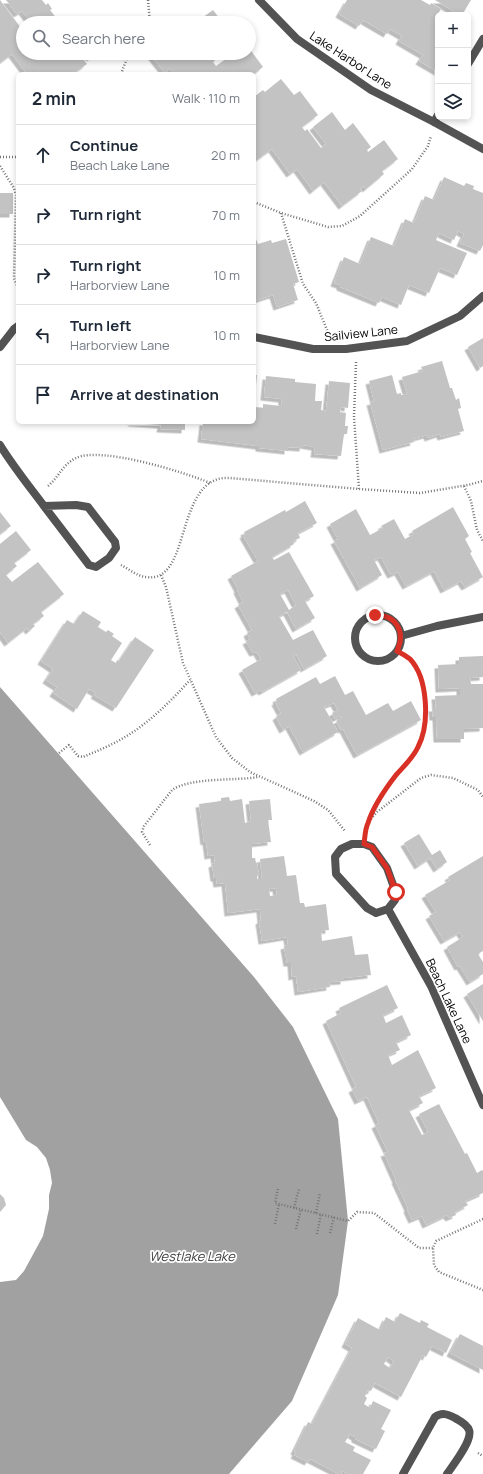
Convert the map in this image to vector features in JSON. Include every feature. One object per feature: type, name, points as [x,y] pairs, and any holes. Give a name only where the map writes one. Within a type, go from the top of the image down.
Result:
[{"type":"street","name":"Lake Harbor Lane","points":[[259,0],[297,39],[371,90],[435,119]]},
{"type":"street","points":[[471,59],[483,39]]},
{"type":"street","name":"Lake Harbor Lane","points":[[438,120],[483,149]]},
{"type":"street","name":"Sailview Lane","points":[[256,337],[312,349],[355,348],[407,341],[460,316],[483,296]]},
{"type":"street","points":[[0,347],[16,328]]},
{"type":"street","points":[[0,445],[6,456],[37,496],[44,506],[89,565],[96,567],[109,558],[116,548],[115,542],[88,507],[76,504],[44,506]]},
{"type":"street","points":[[375,615],[383,615],[395,622],[401,636],[397,651],[392,656],[385,659],[370,659],[358,649],[355,635],[358,627],[368,617],[375,615]]},
{"type":"street","points":[[401,636],[437,626],[483,617]]},
{"type":"street","points":[[352,844],[364,844],[372,847],[387,868],[396,892],[394,900],[388,909],[376,913],[366,908],[336,874],[335,857],[340,849],[352,844]]},
{"type":"street","name":"Beach Lake Lane","points":[[388,909],[431,986],[483,1105]]},
{"type":"street","points":[[403,1474],[434,1417],[440,1414],[446,1414],[467,1425],[470,1435],[465,1446],[447,1474]]},
{"type":"path","points":[[148,0],[149,16]]},
{"type":"path","points":[[123,72],[127,60]]},
{"type":"path","points":[[256,203],[281,213],[328,228],[342,226],[360,216],[412,169],[428,146],[436,120]]},
{"type":"path","points":[[0,157],[16,157]]},
{"type":"path","points":[[0,166],[14,188],[16,195],[14,278],[16,284]]},
{"type":"path","points":[[281,213],[304,284],[316,303],[327,330],[329,349]]},
{"type":"path","points":[[355,348],[354,417],[359,489]]},
{"type":"path","points":[[37,496],[54,481],[64,466],[76,458],[87,455],[103,455],[163,467],[189,474],[210,483]]},
{"type":"path","points":[[109,558],[139,575],[154,577],[161,575],[173,562],[195,499],[210,483],[219,479],[230,478],[420,493],[464,486],[483,481]]},
{"type":"path","points":[[464,486],[471,501],[477,530],[483,541]]},
{"type":"path","points":[[161,575],[166,587],[184,663],[190,680],[216,737],[232,758],[250,772],[314,801],[328,810],[342,827],[352,844]]},
{"type":"path","points":[[364,844],[368,823],[382,796],[395,776],[413,757],[420,744],[426,718],[425,696],[420,676],[410,659],[397,651]]},
{"type":"path","points":[[58,753],[69,745],[78,756],[83,757],[124,737],[145,722],[179,692],[190,680]]},
{"type":"path","points":[[368,823],[377,812],[411,785],[421,778],[431,775],[453,778],[478,790],[483,796]]},
{"type":"path","points":[[150,845],[142,832],[144,826],[172,790],[178,786],[202,781],[259,777]]},
{"type":"path","points":[[478,790],[483,788]]},
{"type":"path","points":[[278,1189],[275,1203],[348,1221],[357,1212],[374,1213],[419,1248],[433,1248]]},
{"type":"path","points":[[294,1208],[299,1189]]},
{"type":"path","points":[[316,1213],[320,1194]]},
{"type":"path","points":[[275,1224],[279,1204]]},
{"type":"path","points":[[296,1229],[301,1209]]},
{"type":"path","points":[[317,1234],[321,1214]]},
{"type":"path","points":[[330,1233],[334,1217]]},
{"type":"path","points":[[483,1219],[436,1240],[433,1248],[434,1266],[439,1272],[483,1290]]},
{"type":"water","name":"Westlake Lake","points":[[0,687],[254,977],[293,1027],[338,1119],[348,1221],[338,1295],[292,1401],[229,1474],[0,1474],[0,1282],[16,1280],[24,1271],[43,1236],[49,1209],[49,1195],[52,1183],[46,1158],[37,1147],[26,1140],[0,1097]]},
{"type":"building","points":[[0,0],[16,21],[16,59],[12,54],[0,63]]},
{"type":"building","points":[[6,0],[42,0],[46,5],[48,3],[52,9],[50,10],[55,16],[26,16],[22,11],[17,14]]},
{"type":"building","points":[[347,0],[421,0],[430,5],[431,3],[441,9],[439,12],[435,12],[435,70],[419,61],[423,55],[399,41],[402,36],[390,29],[387,34],[363,20],[359,26],[339,14]]},
{"type":"building","points":[[435,0],[471,0],[464,12],[455,12]]},
{"type":"building","points":[[213,10],[218,16],[205,16]]},
{"type":"building","points":[[256,58],[263,67],[256,72],[173,72],[170,68],[164,72],[155,60],[214,60],[215,61],[213,62],[216,66],[224,60],[256,60]]},
{"type":"building","points":[[16,60],[84,60],[87,64],[76,72],[26,72]]},
{"type":"building","points":[[281,79],[294,95],[300,91],[318,115],[302,127],[305,131],[307,129],[321,148],[326,144],[313,127],[332,112],[345,130],[353,123],[371,147],[367,150],[368,152],[384,140],[398,159],[382,171],[384,174],[366,189],[364,186],[360,189],[362,191],[342,206],[324,182],[313,191],[297,169],[290,174],[272,149],[256,161],[256,95],[263,90],[265,92]]},
{"type":"building","points":[[444,177],[464,186],[466,183],[474,186],[473,189],[483,193],[483,245],[480,251],[460,243],[464,234],[458,231],[454,240],[439,233],[436,240],[467,253],[457,275],[440,268],[429,293],[409,285],[401,305],[382,297],[379,303],[340,287],[340,285],[334,283],[344,257],[360,264],[371,237],[394,246],[405,219],[414,223],[425,196],[434,200]]},
{"type":"building","points":[[0,193],[13,193],[13,214],[0,214]]},
{"type":"building","points":[[256,239],[258,244],[271,240],[272,243],[286,239],[299,282],[293,284],[298,300],[277,307],[273,295],[256,300]]},
{"type":"building","points":[[483,338],[483,366],[480,368],[468,347]]},
{"type":"building","points":[[442,361],[450,388],[452,388],[456,400],[459,398],[461,408],[458,409],[464,431],[441,437],[440,434],[428,438],[427,435],[413,439],[414,442],[383,450],[370,402],[374,401],[369,381],[392,375],[397,394],[407,394],[402,377],[423,371],[421,367]]},
{"type":"building","points":[[266,376],[295,379],[295,382],[316,384],[315,401],[322,401],[321,410],[326,411],[329,381],[350,383],[348,408],[341,407],[340,412],[346,413],[345,426],[348,426],[347,434],[344,434],[341,456],[314,454],[315,447],[303,445],[303,448],[288,447],[288,451],[201,439],[203,424],[256,424],[256,407],[263,408],[263,404],[281,406],[282,399],[264,397]]},
{"type":"building","points":[[146,424],[185,424],[185,430],[160,429],[161,425]]},
{"type":"building","points":[[305,501],[317,523],[298,533],[300,538],[293,541],[294,544],[272,557],[274,560],[289,552],[314,596],[305,601],[315,618],[296,629],[287,612],[279,616],[293,640],[313,630],[327,656],[304,669],[296,654],[293,656],[301,670],[262,692],[261,690],[255,693],[242,670],[261,659],[257,652],[253,653],[246,641],[250,639],[247,633],[252,630],[238,605],[243,602],[231,576],[258,561],[243,535],[245,534],[244,532],[285,510],[286,512]],"holes":[[[288,590],[296,605],[289,610],[280,594]]]},
{"type":"building","points":[[453,507],[469,536],[465,539],[472,552],[470,553],[483,577],[465,587],[461,581],[444,590],[434,571],[406,586],[398,572],[391,575],[381,557],[374,560],[382,575],[360,588],[334,541],[338,539],[330,524],[356,509],[370,535],[383,528],[381,526],[394,519],[405,539],[414,534],[412,531]]},
{"type":"building","points":[[0,512],[11,526],[0,534]]},
{"type":"building","points":[[16,531],[31,550],[14,563],[17,566],[6,575],[12,582],[38,562],[64,594],[41,612],[44,616],[33,624],[35,626],[29,631],[27,628],[8,643],[0,632],[0,544]]},
{"type":"building","points":[[83,611],[101,622],[98,627],[106,632],[108,630],[114,634],[112,636],[122,643],[111,660],[116,663],[117,660],[119,661],[135,637],[154,650],[116,708],[94,695],[96,693],[89,689],[77,709],[53,693],[57,687],[46,680],[53,669],[41,661],[67,620],[74,624]]},
{"type":"building","points":[[483,656],[483,677],[470,678],[471,684],[483,684],[483,728],[464,729],[464,739],[437,739],[436,717],[433,717],[432,708],[436,708],[435,696],[460,695],[460,688],[439,689],[438,665],[459,664],[459,657]]},
{"type":"building","points":[[335,676],[345,695],[353,691],[366,715],[388,703],[393,711],[411,701],[421,720],[357,755],[343,729],[341,730],[336,721],[342,718],[341,716],[335,719],[332,713],[338,710],[334,703],[324,707],[338,732],[303,752],[289,726],[283,730],[276,717],[281,713],[275,702],[277,701],[276,699],[316,677],[320,684]]},
{"type":"building","points":[[229,797],[230,801],[242,799],[245,823],[251,821],[249,801],[270,799],[272,820],[268,820],[271,842],[252,844],[252,858],[255,858],[259,875],[257,876],[257,879],[262,879],[260,859],[284,856],[287,876],[296,875],[300,903],[304,903],[305,907],[326,904],[329,930],[321,931],[322,941],[352,936],[355,955],[368,954],[371,975],[344,978],[344,981],[329,982],[330,987],[298,992],[296,976],[292,977],[291,963],[287,963],[284,946],[288,945],[287,937],[262,941],[259,921],[261,920],[260,909],[228,913],[225,883],[217,884],[216,878],[214,878],[212,864],[215,863],[214,855],[208,856],[206,841],[204,842],[199,804],[221,801],[221,798]],"holes":[[[276,888],[277,895],[270,896],[269,889]]]},
{"type":"building","points":[[419,834],[432,855],[440,850],[447,862],[437,869],[430,858],[418,866],[404,843]]},
{"type":"building","points":[[483,856],[483,951],[478,954],[483,962],[483,974],[470,982],[460,966],[458,967],[447,947],[463,937],[460,932],[444,941],[429,916],[436,912],[425,895],[450,880],[448,877]]},
{"type":"building","points":[[483,984],[483,1021],[467,994]]},
{"type":"building","points":[[387,985],[398,1008],[383,1015],[386,1023],[402,1015],[411,1035],[396,1042],[400,1050],[388,1055],[392,1065],[418,1050],[436,1088],[419,1096],[423,1103],[409,1110],[422,1135],[428,1132],[419,1114],[439,1104],[465,1154],[467,1153],[477,1173],[482,1170],[483,1171],[483,1193],[465,1201],[468,1205],[455,1212],[456,1215],[449,1218],[447,1215],[426,1225],[422,1216],[412,1220],[384,1153],[388,1152],[375,1125],[379,1123],[367,1097],[358,1101],[352,1089],[356,1087],[326,1021],[341,1013],[339,1008]]},
{"type":"building","points":[[0,1194],[4,1198],[6,1205],[0,1212]]},
{"type":"building","points":[[400,1313],[420,1323],[421,1320],[429,1324],[427,1327],[452,1340],[446,1353],[432,1346],[426,1357],[423,1355],[401,1397],[375,1383],[371,1391],[368,1390],[365,1396],[367,1398],[364,1404],[370,1408],[373,1401],[391,1410],[381,1429],[385,1431],[376,1449],[355,1439],[355,1437],[350,1434],[345,1442],[355,1447],[353,1451],[371,1460],[363,1474],[348,1474],[342,1471],[341,1474],[339,1474],[310,1459],[308,1462],[294,1455],[296,1452],[294,1451],[308,1422],[312,1424],[352,1348],[345,1344],[358,1318],[380,1330],[386,1317],[395,1322]],"holes":[[[388,1357],[394,1361],[390,1368],[384,1364]]]},
{"type":"building","points":[[460,1334],[483,1346],[483,1370],[450,1353]]},
{"type":"route","points":[[375,615],[383,615],[395,622],[401,636],[397,651],[410,659],[420,676],[425,696],[426,718],[420,744],[413,757],[395,776],[382,796],[368,823],[364,844],[372,847],[387,868],[396,892]]}]
